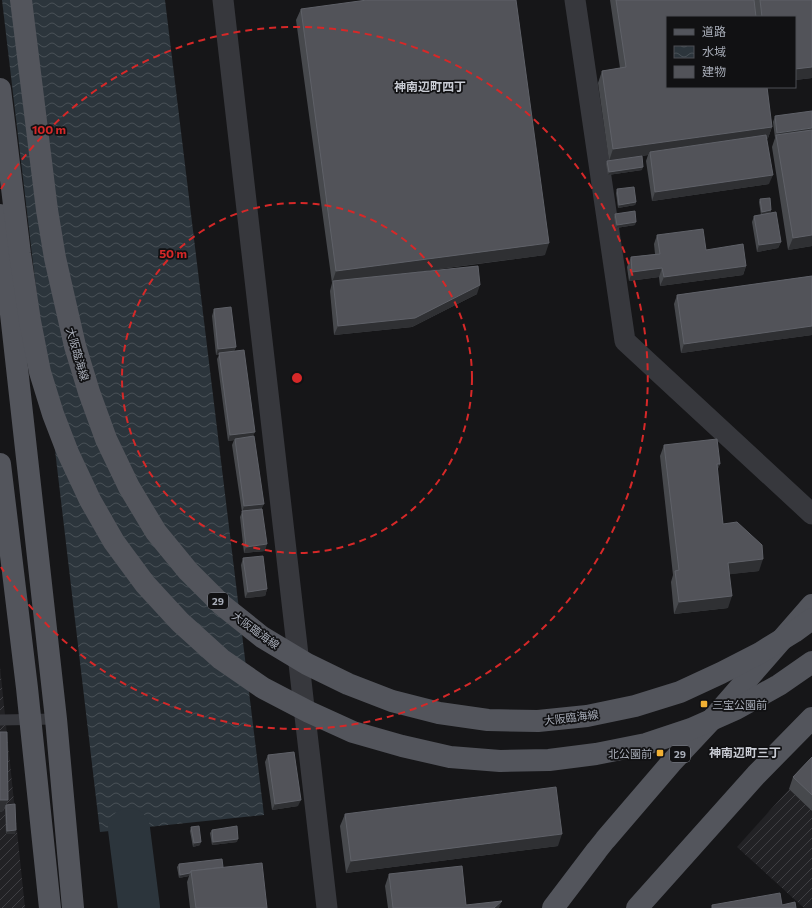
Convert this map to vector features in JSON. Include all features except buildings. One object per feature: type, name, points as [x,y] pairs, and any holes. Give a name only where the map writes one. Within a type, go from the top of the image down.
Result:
[{"type":"main road","name":"大阪臨海線","points":[[21,0],[46,202],[55,258],[75,346],[89,392],[106,439],[129,487],[156,532],[188,570],[222,605],[262,637],[307,664],[348,684],[392,701],[439,713],[488,720],[538,721],[587,716],[635,706],[680,692],[760,653],[812,619]]},
{"type":"main road","name":"29","points":[[0,89],[20,254],[30,321],[40,372],[53,414],[68,453],[103,524],[136,572],[180,622],[221,659],[263,688],[309,712],[353,732],[402,746],[450,757],[500,761],[549,760],[596,754],[646,744],[691,729],[736,709],[779,685],[812,662]]},
{"type":"main road","points":[[0,215],[56,719],[73,908]]},
{"type":"main road","points":[[0,464],[27,688],[50,908]]},
{"type":"main road","name":"29","points":[[554,908],[596,850],[671,763],[716,715],[812,605]]},
{"type":"main road","points":[[637,908],[756,775],[812,718]]},
{"type":"street","points":[[223,0],[327,908]]},
{"type":"street","points":[[576,0],[625,341],[812,514]]},
{"type":"lane","points":[[0,720],[56,719]]},
{"type":"shaded area","points":[[0,667],[25,908],[0,908]]},
{"type":"shaded area","points":[[812,764],[812,908],[804,908],[737,847]]},
{"type":"water","points":[[2,0],[165,0],[264,815],[100,832]]},
{"type":"waterway","points":[[129,829],[139,908]]},
{"type":"place","name":"三宝公園前","points":[[704,704]]},
{"type":"place","name":"北公園前","points":[[660,753]]},
{"type":"district","name":"神南辺町四丁","points":[[430,86]]},
{"type":"district","name":"神南辺町三丁","points":[[745,752]]}]
